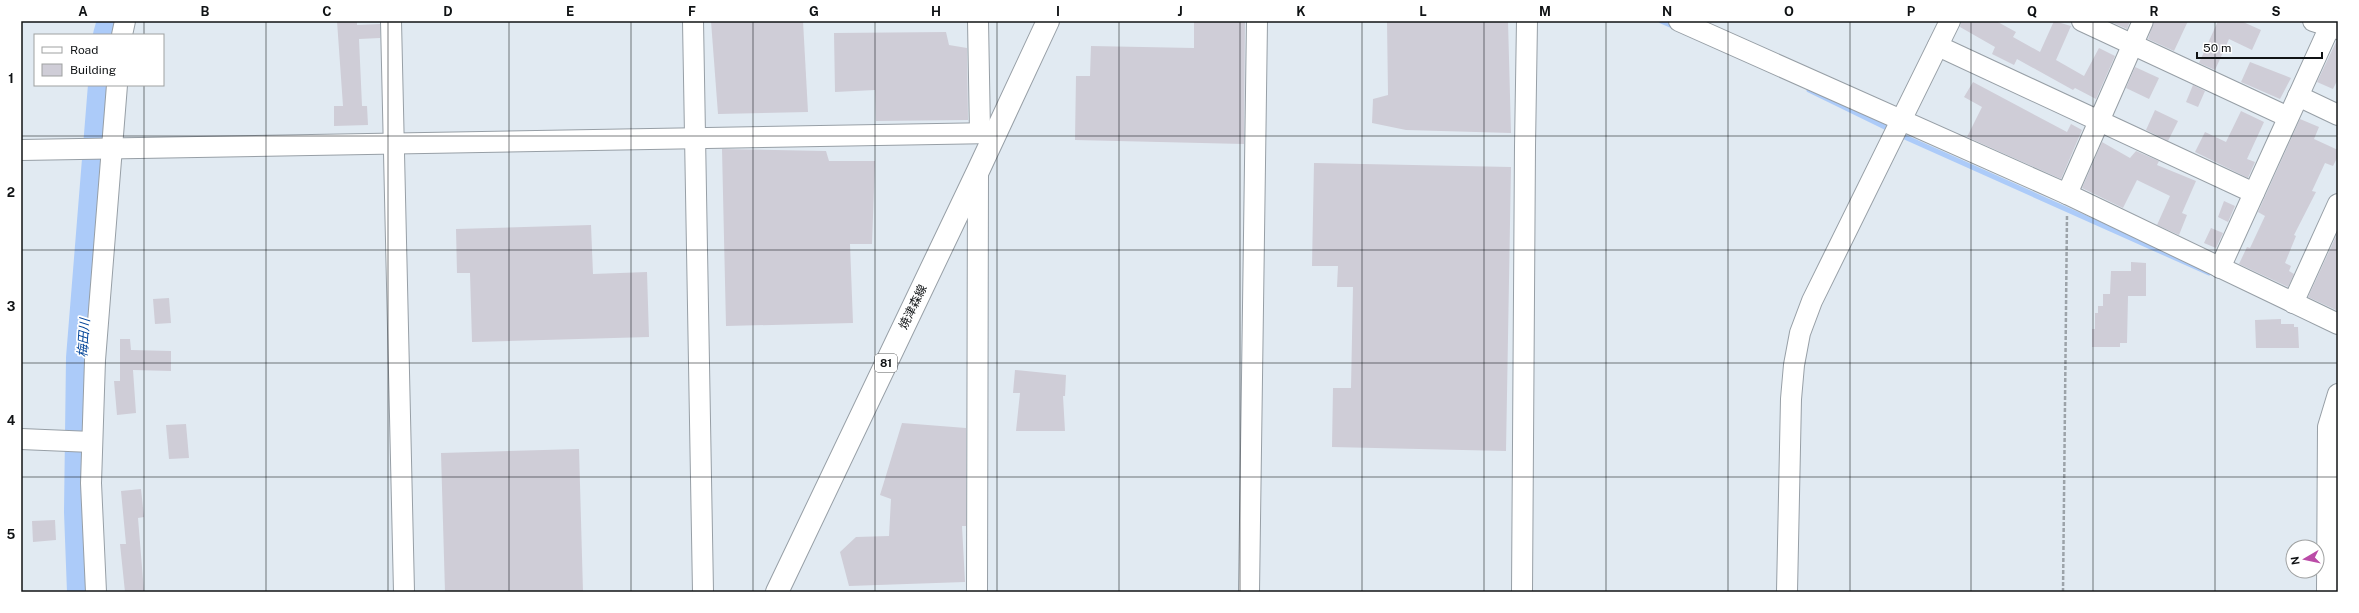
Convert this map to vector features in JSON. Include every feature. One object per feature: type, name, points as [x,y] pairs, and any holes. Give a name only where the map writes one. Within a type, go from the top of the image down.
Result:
[{"type":"main road","name":"焼津森線","points":[[776,592],[978,171],[987,133],[1048,21]]},
{"type":"street","points":[[122,34],[125,21]]},
{"type":"street","points":[[391,21],[404,592]]},
{"type":"street","points":[[693,21],[703,592]]},
{"type":"street","points":[[21,150],[987,133],[978,21]]},
{"type":"street","points":[[1249,592],[1257,21]]},
{"type":"street","points":[[1522,592],[1524,146],[1528,21]]},
{"type":"street","points":[[1680,21],[2067,194],[2338,324]]},
{"type":"street","points":[[1787,592],[1791,399],[1800,333],[1812,301],[1950,21]]},
{"type":"street","points":[[2082,21],[2288,117]]},
{"type":"street","points":[[2067,194],[2143,21]]},
{"type":"street","points":[[2220,268],[2298,96],[2327,25]]},
{"type":"street","points":[[1938,46],[2254,193]]},
{"type":"street","points":[[96,592],[91,483],[95,360],[117,86]]},
{"type":"street","points":[[2298,96],[2338,115]]},
{"type":"street","points":[[977,592],[978,171]]},
{"type":"street","points":[[2293,303],[2338,204]]},
{"type":"street","points":[[2327,592],[2333,554],[2328,427],[2338,394]]},
{"type":"street","points":[[21,439],[92,442]]},
{"type":"path","points":[[2063,592],[2067,194]]},
{"type":"building","points":[[337,21],[357,21],[357,25],[380,24],[380,38],[359,39],[362,106],[367,106],[368,125],[334,126],[334,106],[343,106]]},
{"type":"building","points":[[711,21],[803,21],[808,112],[718,114]]},
{"type":"building","points":[[1194,21],[1245,22],[1244,144],[1075,140],[1076,76],[1090,76],[1091,46],[1194,48]]},
{"type":"building","points":[[1387,21],[1508,21],[1511,133],[1406,130],[1372,123],[1373,99],[1388,95]]},
{"type":"building","points":[[1961,21],[1996,21],[2016,32],[2013,37],[2040,52],[2054,21],[2071,26],[2056,60],[2084,76],[2099,48],[2115,56],[2096,99],[2075,88],[2073,90],[2017,59],[2014,65],[1992,54],[1995,47],[1960,27]]},
{"type":"building","points":[[2109,21],[2130,21],[2127,29]]},
{"type":"building","points":[[2154,21],[2188,21],[2174,51],[2148,39]]},
{"type":"building","points":[[2218,21],[2241,21],[2261,30],[2252,50],[2229,39],[2215,70],[2199,63]]},
{"type":"building","points":[[946,32],[949,45],[967,48],[968,120],[876,121],[875,90],[835,92],[834,33]]},
{"type":"building","points":[[2337,40],[2338,79],[2333,89],[2317,82]]},
{"type":"building","points":[[2250,62],[2291,78],[2280,99],[2241,82]]},
{"type":"building","points":[[2135,67],[2159,78],[2149,99],[2126,88]]},
{"type":"building","points":[[1973,82],[2067,132],[2071,124],[2082,130],[2061,179],[1967,137],[1982,107],[1964,97]]},
{"type":"building","points":[[2193,85],[2205,91],[2198,107],[2186,102]]},
{"type":"building","points":[[2155,110],[2178,121],[2168,141],[2146,130]]},
{"type":"building","points":[[2241,111],[2264,122],[2247,159],[2255,162],[2248,178],[2195,152],[2205,132],[2226,142]]},
{"type":"building","points":[[2300,119],[2319,127],[2314,139],[2338,150],[2338,156],[2333,166],[2325,163],[2312,191],[2316,192],[2294,235],[2296,236],[2285,263],[2291,266],[2289,271],[2294,274],[2288,287],[2239,264],[2247,247],[2250,248],[2265,216],[2258,212]]},
{"type":"building","points":[[2102,142],[2130,158],[2136,151],[2159,161],[2157,165],[2196,181],[2182,213],[2187,215],[2179,235],[2157,225],[2170,196],[2137,180],[2123,208],[2082,188]]},
{"type":"building","points":[[722,149],[826,151],[829,161],[875,161],[872,244],[850,244],[853,323],[726,326]]},
{"type":"building","points":[[1314,163],[1511,167],[1506,451],[1332,447],[1333,388],[1351,388],[1353,287],[1337,287],[1338,266],[1312,266]]},
{"type":"building","points":[[2224,201],[2235,206],[2228,222],[2218,217]]},
{"type":"building","points":[[591,225],[593,274],[647,272],[649,337],[472,342],[470,273],[457,273],[456,229]]},
{"type":"building","points":[[2211,228],[2223,233],[2216,248],[2204,243]]},
{"type":"building","points":[[2338,232],[2338,311],[2308,297]]},
{"type":"building","points":[[2131,262],[2146,263],[2146,296],[2128,296],[2127,343],[2120,343],[2120,347],[2092,347],[2092,329],[2095,329],[2095,313],[2098,313],[2098,306],[2103,306],[2103,294],[2110,294],[2111,271],[2131,271]]},
{"type":"building","points":[[169,298],[171,323],[155,324],[153,299]]},
{"type":"building","points":[[2281,319],[2281,324],[2294,324],[2294,327],[2298,327],[2299,348],[2256,348],[2255,320]]},
{"type":"building","points":[[120,339],[130,339],[131,350],[171,351],[171,371],[133,370],[136,413],[117,415],[114,381],[120,381]]},
{"type":"building","points":[[1015,370],[1066,375],[1065,396],[1063,396],[1065,431],[1016,431],[1020,393],[1013,393]]},
{"type":"building","points":[[902,423],[966,428],[966,526],[962,526],[965,582],[849,586],[840,552],[856,537],[889,536],[891,499],[880,495]]},
{"type":"building","points":[[186,424],[189,458],[169,459],[166,425]]},
{"type":"building","points":[[579,449],[583,592],[445,592],[441,453]]},
{"type":"building","points":[[141,489],[144,517],[138,518],[144,592],[125,592],[120,544],[126,544],[121,491]]},
{"type":"building","points":[[55,520],[56,540],[33,542],[32,521]]},
{"type":"waterway","name":"梅田川","points":[[108,34],[112,21]]},
{"type":"waterway","points":[[1661,21],[1677,28]]},
{"type":"waterway","name":"梅田川","points":[[82,592],[79,512],[81,358],[103,86]]},
{"type":"waterway","points":[[1809,90],[1891,130]]},
{"type":"waterway","points":[[1898,134],[2209,273]]}]
